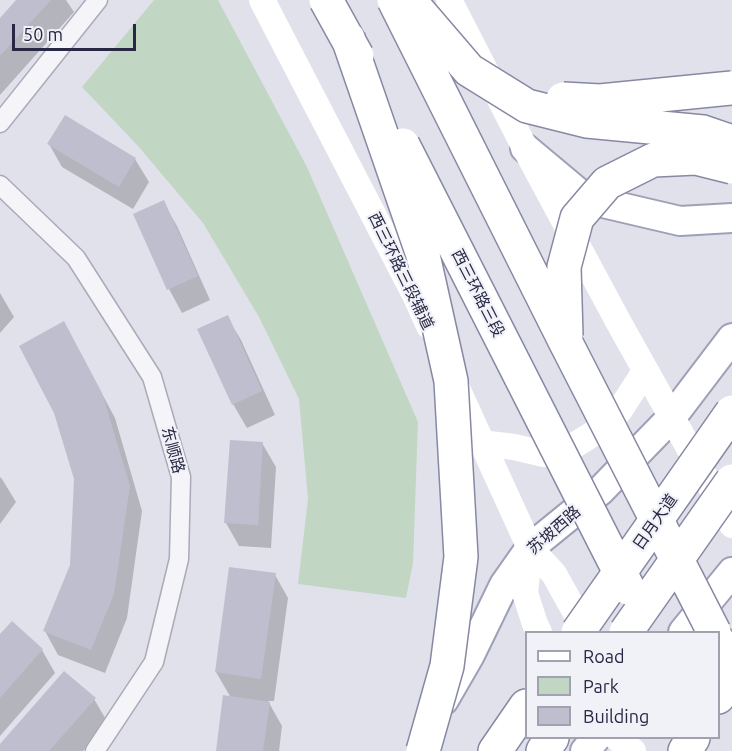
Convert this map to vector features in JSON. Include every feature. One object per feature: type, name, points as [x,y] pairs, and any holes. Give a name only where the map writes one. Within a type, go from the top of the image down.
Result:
[{"type":"highway","name":"西三环路三段","points":[[326,0],[348,38],[650,631]]},
{"type":"highway","points":[[394,0],[713,631]]},
{"type":"highway","points":[[410,0],[469,69],[527,106],[586,121],[703,132],[732,142]]},
{"type":"highway","points":[[348,38],[423,255],[451,381],[461,557],[447,666],[423,751]]},
{"type":"highway","points":[[474,72],[514,90],[550,99],[600,101],[732,88]]},
{"type":"highway","points":[[566,343],[564,267],[577,218],[607,183],[653,160],[696,158],[732,167]]},
{"type":"highway","name":"日月大道","points":[[579,631],[732,412]]},
{"type":"highway","points":[[627,631],[732,482]]},
{"type":"highway","points":[[720,645],[732,667]]},
{"type":"highway","points":[[720,694],[732,676]]},
{"type":"highway","points":[[496,750],[525,707]]},
{"type":"main road","name":"西三环路三段辅道","points":[[262,0],[415,295],[530,548],[554,574],[587,631]]},
{"type":"main road","points":[[449,0],[525,148],[645,371],[732,525]]},
{"type":"main road","points":[[525,148],[586,199],[680,221],[732,218]]},
{"type":"main road","name":"苏坡西路","points":[[415,751],[470,655],[504,585],[530,548],[600,491],[672,417],[732,338]]},
{"type":"main road","points":[[481,443],[544,454],[575,445],[604,428],[620,411],[645,371]]},
{"type":"main road","points":[[530,548],[525,592],[538,631]]},
{"type":"main road","points":[[685,631],[732,572]]},
{"type":"main road","points":[[585,751],[595,739]]},
{"type":"main road","points":[[618,739],[633,751]]},
{"type":"street","points":[[0,123],[98,0]]},
{"type":"street","name":"东顺路","points":[[0,185],[76,258],[152,377],[182,477],[178,559],[154,662],[95,751]]},
{"type":"green space","points":[[154,0],[218,0],[307,167],[418,422],[413,563],[406,598],[298,584],[308,499],[299,399],[259,317],[203,223],[138,146],[82,87]]},
{"type":"building","points":[[16,0],[51,0],[0,56],[0,18]]},
{"type":"building","points":[[65,115],[136,158],[119,187],[47,144]]},
{"type":"building","points":[[164,200],[198,276],[167,290],[133,214]]},
{"type":"building","points":[[228,315],[262,391],[232,405],[197,329]]},
{"type":"building","points":[[64,321],[102,393],[130,486],[114,594],[91,650],[43,631],[70,565],[74,479],[54,413],[19,346]]},
{"type":"building","points":[[230,440],[263,442],[258,525],[224,523]]},
{"type":"building","points":[[229,567],[276,573],[261,679],[215,672]]},
{"type":"building","points":[[12,621],[43,649],[0,698],[0,634]]},
{"type":"building","points":[[64,671],[96,698],[49,751],[0,751],[0,744]]},
{"type":"building","points":[[223,695],[270,702],[263,751],[216,751]]}]
